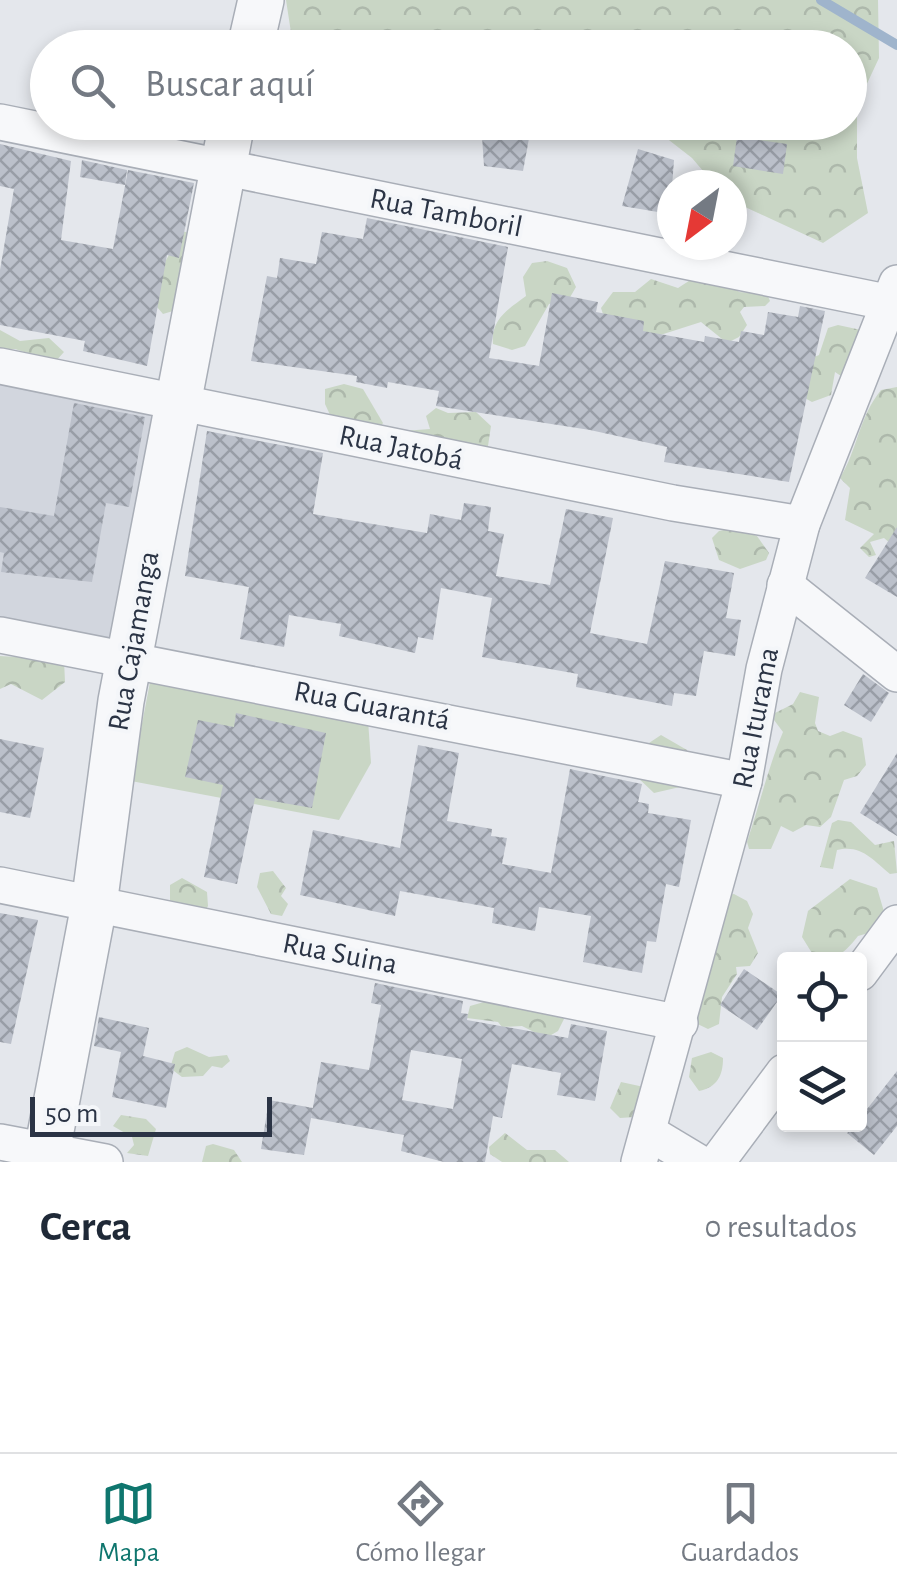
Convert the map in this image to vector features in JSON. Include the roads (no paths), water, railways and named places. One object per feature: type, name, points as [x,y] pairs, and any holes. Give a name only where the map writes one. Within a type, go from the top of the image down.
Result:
[{"type":"street","points":[[254,30],[261,0]]},
{"type":"street","name":"Rua Tamboril","points":[[0,122],[30,128]]},
{"type":"street","name":"Rua Tamboril","points":[[87,140],[894,293]]},
{"type":"street","name":"Rua Cajamanga","points":[[46,1156],[94,904],[130,658],[228,140]]},
{"type":"street","name":"Rua Iturama","points":[[644,1147],[744,781],[785,585],[802,524],[894,293]]},
{"type":"street","name":"Rua Jatobá","points":[[0,366],[440,458],[802,524]]},
{"type":"street","points":[[785,585],[897,674]]},
{"type":"street","name":"Rua Guarantá","points":[[0,634],[744,781]]},
{"type":"street","name":"Rua Suina","points":[[0,886],[680,1023]]},
{"type":"street","points":[[867,964],[897,924]]},
{"type":"street","points":[[716,1162],[777,1081]]},
{"type":"street","points":[[0,1142],[46,1156],[105,1162]]},
{"type":"street","points":[[644,1147],[698,1162]]},
{"type":"waterway","points":[[821,0],[897,45]]}]
